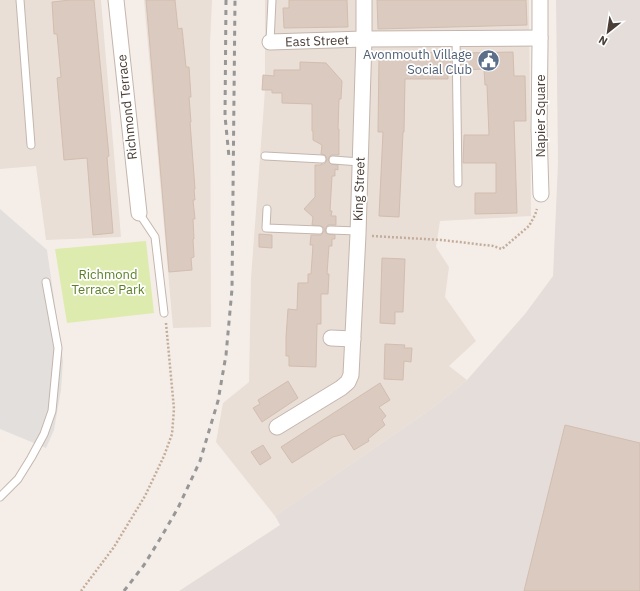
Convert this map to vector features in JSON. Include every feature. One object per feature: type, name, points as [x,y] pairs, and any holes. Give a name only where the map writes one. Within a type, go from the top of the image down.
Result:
[{"type":"street","name":"Richmond Terrace","points":[[116,0],[139,214]]},
{"type":"street","name":"King Street","points":[[278,427],[341,388],[348,382],[351,375],[358,232],[364,0]]},
{"type":"street","name":"Napier Square","points":[[540,0],[539,129],[541,194]]},
{"type":"street","name":"East Street","points":[[270,42],[364,39],[540,38]]},
{"type":"street","points":[[331,338],[353,339]]},
{"type":"lane","points":[[20,0],[31,145]]},
{"type":"lane","points":[[270,42],[272,0]]},
{"type":"lane","points":[[456,38],[458,182]]},
{"type":"lane","points":[[265,156],[322,159]]},
{"type":"lane","points":[[333,160],[360,162]]},
{"type":"lane","points":[[267,209],[266,228],[319,230]]},
{"type":"lane","points":[[139,214],[155,237],[164,313]]},
{"type":"lane","points":[[330,230],[358,232]]},
{"type":"lane","points":[[0,497],[18,479],[31,458],[44,434],[52,411],[58,348],[46,282]]},
{"type":"path","points":[[358,232],[374,237],[442,240],[493,246],[502,249],[529,226],[535,215],[541,194]]},
{"type":"path","points":[[81,591],[114,547],[145,496],[164,456],[172,434],[174,410],[168,329],[164,313]]},
{"type":"shaded area","points":[[0,0],[101,0],[121,237],[46,240],[36,166],[0,169]]},
{"type":"shaded area","points":[[144,0],[212,0],[210,43],[211,327],[173,328]]},
{"type":"shaded area","points":[[265,0],[529,0],[531,216],[440,221],[436,247],[449,267],[445,297],[476,341],[449,366],[467,380],[435,406],[275,516],[216,442],[223,403],[249,382],[251,278],[265,90]]},
{"type":"shaded area","points":[[556,0],[640,0],[640,591],[179,591],[280,525],[275,516],[435,406],[467,380],[525,314],[553,276],[558,163]]},
{"type":"shaded area","points":[[0,209],[47,250],[63,361],[61,390],[54,430],[46,448],[0,429]]},
{"type":"green space","name":"Richmond Terrace Park","points":[[146,241],[154,313],[67,323],[55,249]]},
{"type":"building","points":[[94,0],[109,156],[107,157],[113,233],[93,235],[87,158],[64,160],[57,78],[61,77],[57,34],[54,34],[52,2]]},
{"type":"building","points":[[146,0],[175,0],[178,29],[182,28],[186,67],[189,67],[191,97],[189,97],[190,122],[195,189],[195,200],[193,200],[195,219],[193,219],[194,257],[191,258],[192,270],[169,272]]},
{"type":"building","points":[[289,0],[347,0],[348,27],[284,28],[283,8],[289,8]]},
{"type":"building","points":[[377,0],[526,0],[527,25],[378,29]]},
{"type":"building","points":[[447,52],[447,54],[451,54],[451,70],[448,70],[448,79],[405,79],[404,132],[399,217],[379,216],[383,132],[378,132],[379,57],[420,58],[420,53]]},
{"type":"building","points":[[513,52],[514,76],[525,76],[526,121],[514,121],[517,213],[475,214],[475,193],[496,193],[496,163],[463,163],[464,135],[489,135],[487,85],[485,85],[484,69],[461,70],[461,53]]},
{"type":"building","points":[[300,62],[326,63],[342,81],[341,99],[339,99],[339,155],[331,155],[328,160],[331,164],[338,165],[338,170],[335,169],[335,176],[332,176],[330,211],[332,211],[331,216],[336,216],[336,225],[328,225],[325,229],[326,233],[335,235],[335,239],[332,239],[332,246],[329,246],[327,274],[329,274],[328,294],[321,294],[321,324],[317,324],[316,367],[289,366],[289,356],[286,356],[286,337],[288,309],[297,310],[298,283],[308,283],[308,274],[311,274],[313,245],[310,245],[311,235],[321,235],[324,231],[324,228],[321,226],[312,225],[313,217],[304,209],[315,197],[315,165],[324,164],[327,159],[325,155],[321,154],[322,145],[313,140],[312,104],[282,103],[282,93],[272,93],[272,90],[262,90],[263,75],[274,76],[274,70],[300,70]]},
{"type":"building","points":[[259,234],[272,235],[272,248],[259,247]]},
{"type":"building","points":[[382,258],[405,259],[403,312],[395,312],[395,324],[380,323]]},
{"type":"building","points":[[385,344],[405,345],[404,348],[412,348],[411,362],[404,361],[403,380],[384,379]]},
{"type":"building","points":[[288,381],[298,398],[262,422],[253,408],[260,404],[258,400]]},
{"type":"building","points":[[380,383],[390,400],[379,407],[386,416],[382,420],[385,425],[368,439],[369,441],[354,450],[344,434],[333,437],[292,463],[281,447]]},
{"type":"building","points":[[565,425],[640,443],[640,591],[524,591]]},
{"type":"building","points":[[263,445],[271,458],[260,465],[251,452]]},
{"type":"railway","points":[[226,0],[225,116],[229,157]]},
{"type":"railway","points":[[124,591],[144,565],[178,508],[200,461],[218,401],[226,355],[232,289],[235,0]]},
{"type":"place","name":"Avonmouth Village Social Club","points":[[488,61]]}]
